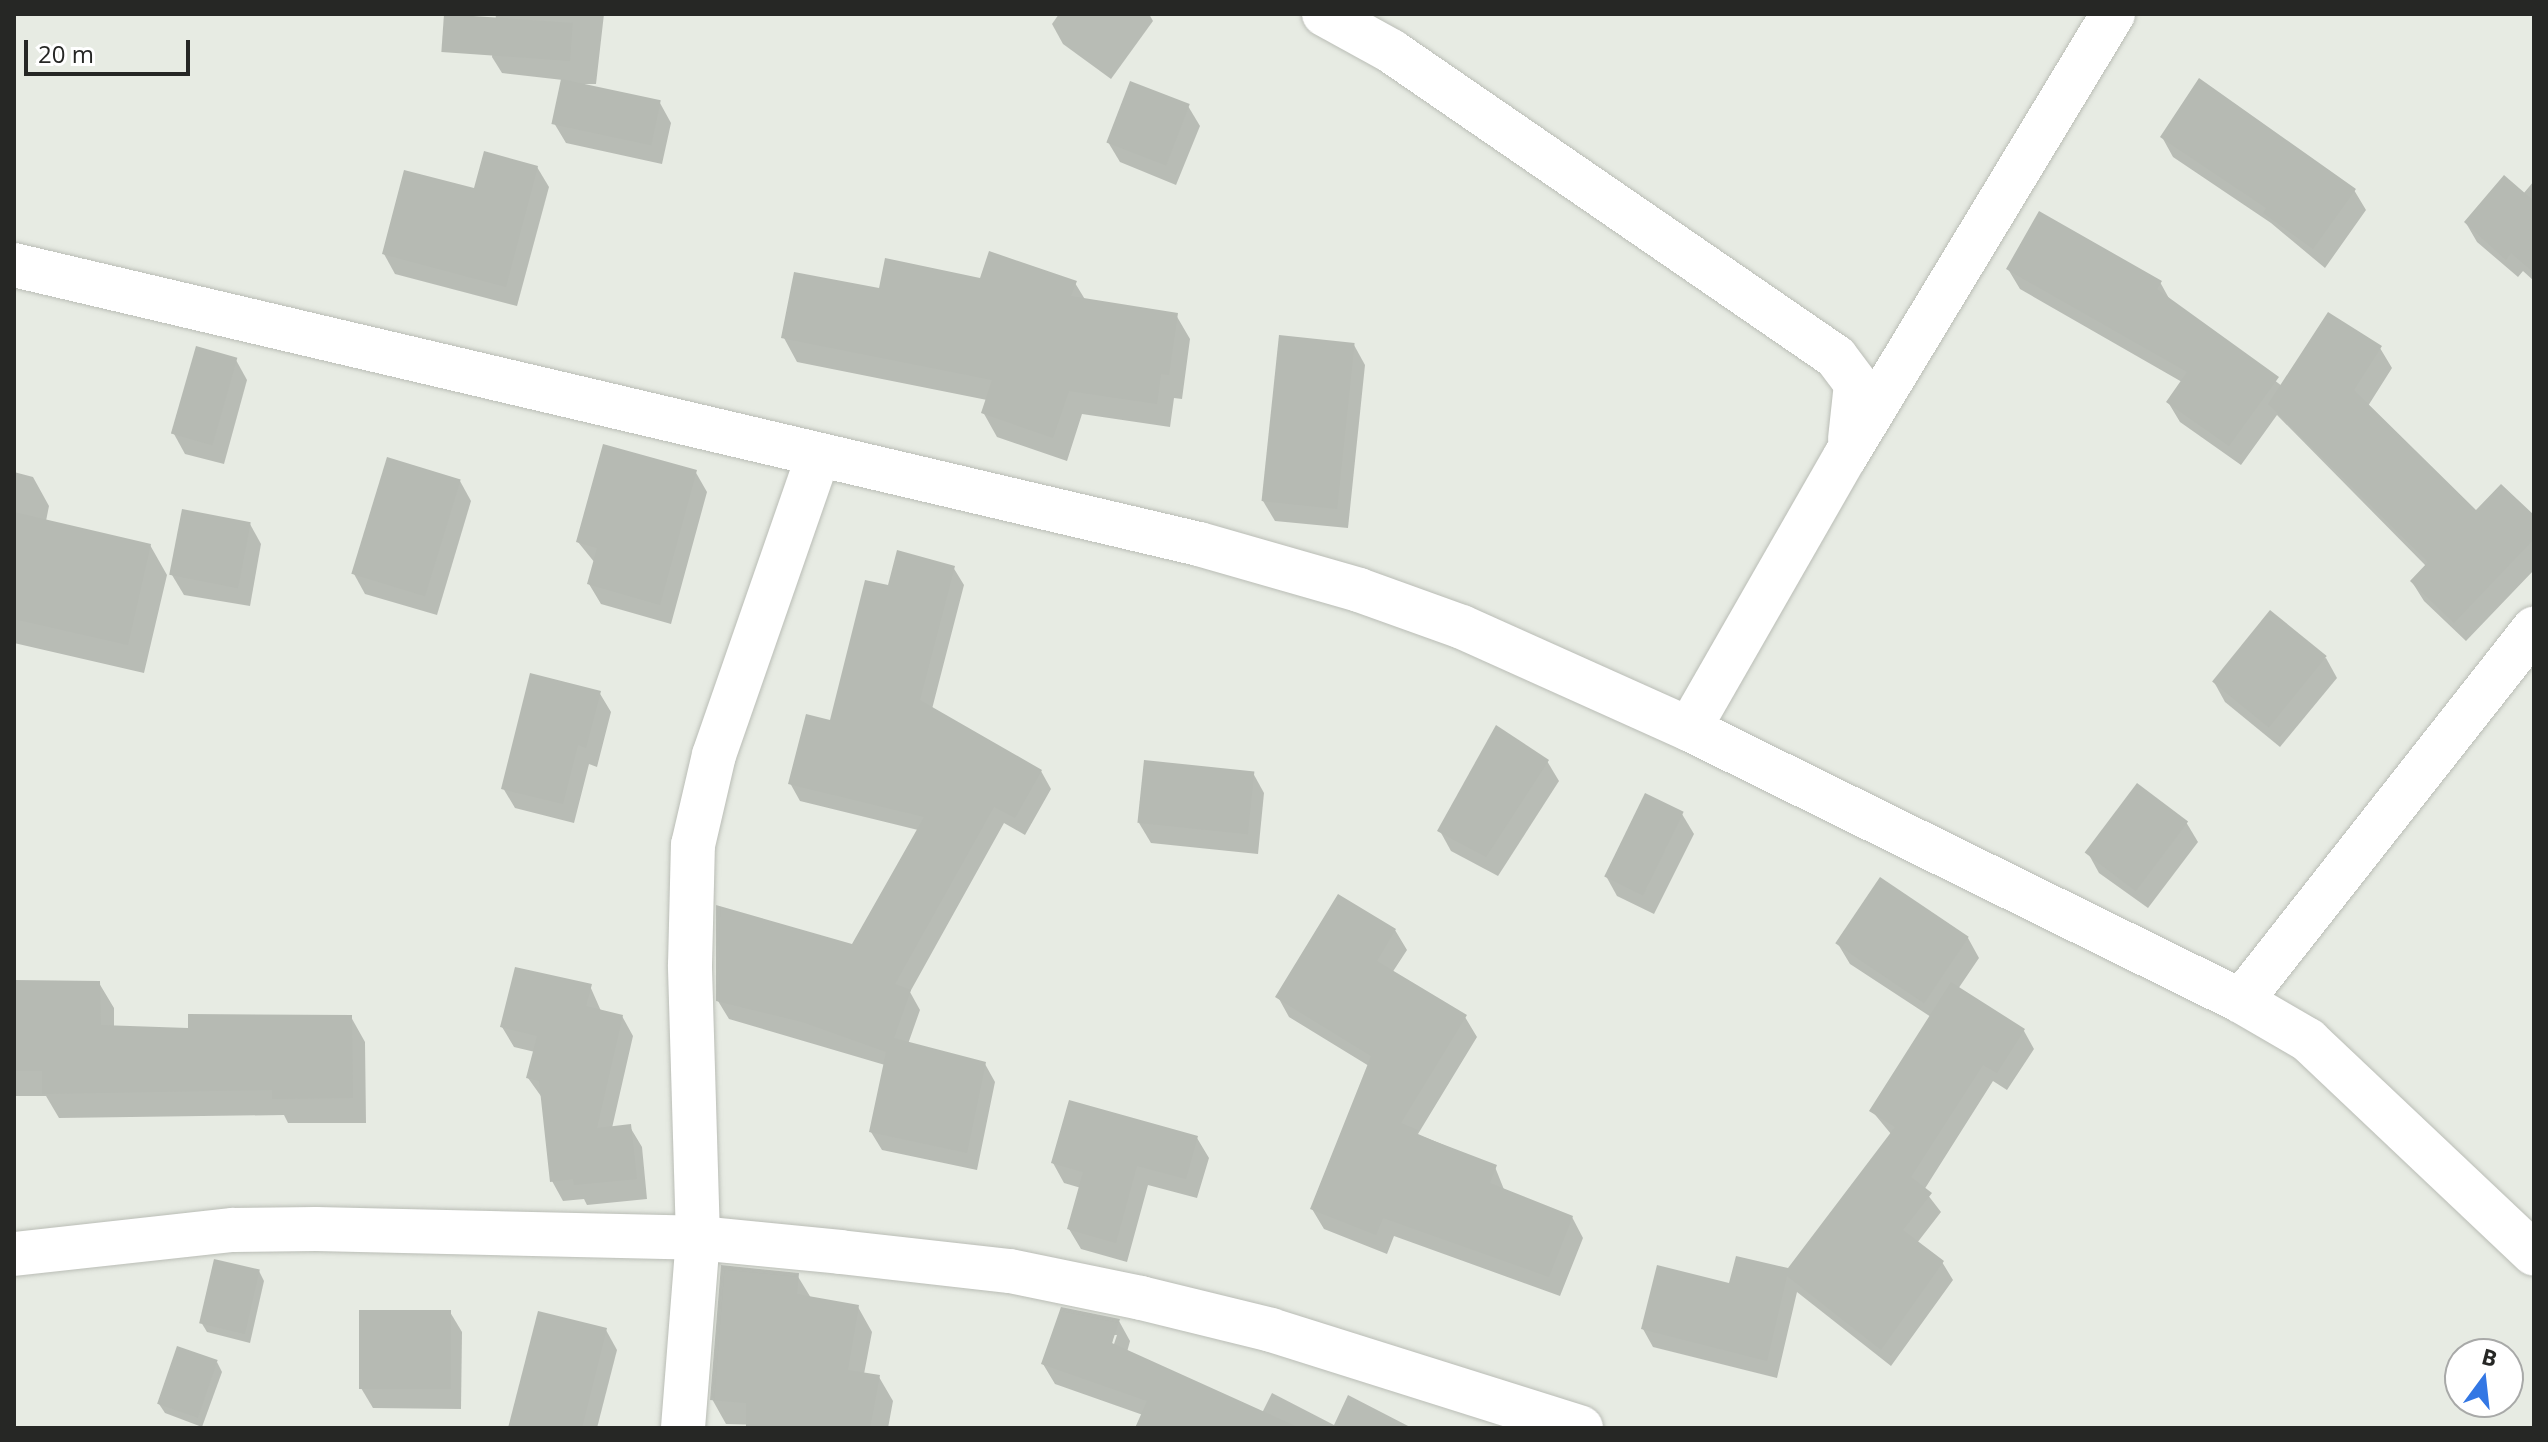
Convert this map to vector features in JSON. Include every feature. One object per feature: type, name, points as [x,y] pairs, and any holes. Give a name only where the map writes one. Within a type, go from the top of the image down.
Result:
[{"type":"street","points":[[1324,14],[1391,51],[1836,357],[1856,384],[1858,401],[1845,457]]},
{"type":"street","points":[[1689,729],[1845,457],[2113,14]]},
{"type":"street","points":[[14,265],[1305,573],[1462,627],[1689,729],[2241,1001],[2308,1040],[2534,1254]]},
{"type":"street","points":[[683,1428],[698,1238],[690,965],[693,845],[714,755],[818,456]]},
{"type":"street","points":[[2241,1001],[2534,628]]},
{"type":"street","points":[[14,1254],[233,1230],[698,1238],[1010,1271],[1141,1298],[1271,1330],[1581,1428]]},
{"type":"building","points":[[444,14],[573,23],[570,61],[441,52]]},
{"type":"building","points":[[2199,78],[2356,189],[2313,249],[2263,213],[2266,208],[2160,137]]},
{"type":"building","points":[[561,79],[661,100],[651,145],[551,124]]},
{"type":"building","points":[[1130,81],[1190,104],[1166,166],[1106,143]]},
{"type":"building","points":[[484,151],[538,166],[506,287],[382,254],[404,170],[474,188]]},
{"type":"building","points":[[2504,175],[2534,201],[2534,273],[2511,253],[2506,260],[2464,222]]},
{"type":"building","points":[[2039,211],[2162,281],[2157,289],[2279,377],[2229,446],[2166,402],[2187,372],[2006,269]]},
{"type":"building","points":[[989,251],[1077,281],[1071,296],[1178,313],[1169,375],[1161,374],[1157,404],[1069,391],[1053,438],[981,413],[992,380],[781,338],[794,272],[879,288],[885,258],[980,278]]},
{"type":"building","points":[[2328,312],[2382,346],[2354,390],[2476,510],[2501,484],[2534,515],[2534,539],[2454,623],[2410,581],[2428,562],[2268,404]]},
{"type":"building","points":[[1279,335],[1355,343],[1337,509],[1262,501]]},
{"type":"building","points":[[196,346],[237,358],[212,445],[171,433]]},
{"type":"building","points":[[603,444],[697,470],[660,605],[587,584],[597,548],[576,542]]},
{"type":"building","points":[[387,457],[461,480],[425,596],[351,574]]},
{"type":"building","points":[[182,509],[251,522],[238,588],[169,575]]},
{"type":"building","points":[[14,512],[151,544],[128,645],[14,619]]},
{"type":"building","points":[[897,550],[955,566],[920,700],[1042,770],[1015,818],[994,807],[895,984],[911,990],[894,1038],[986,1062],[967,1153],[869,1132],[886,1052],[802,1022],[716,1001],[716,905],[852,944],[924,817],[788,784],[806,714],[830,720],[865,580],[888,585]]},
{"type":"building","points":[[2270,610],[2327,656],[2269,727],[2212,681]]},
{"type":"building","points":[[530,673],[601,691],[586,748],[578,745],[563,804],[501,789]]},
{"type":"building","points":[[1496,725],[1549,760],[1486,857],[1437,831]]},
{"type":"building","points":[[1144,760],[1254,772],[1248,834],[1137,823]]},
{"type":"building","points":[[2137,783],[2188,822],[2136,891],[2085,852]]},
{"type":"building","points":[[1645,793],[1684,812],[1643,895],[1604,877]]},
{"type":"building","points":[[1880,877],[1969,937],[1924,1003],[1835,943]]},
{"type":"building","points":[[1338,894],[1396,929],[1377,961],[1467,1015],[1401,1123],[1418,1130],[1416,1134],[1497,1165],[1490,1183],[1573,1216],[1549,1277],[1383,1218],[1376,1235],[1310,1209],[1371,1056],[1275,997]]},
{"type":"building","points":[[515,967],[592,984],[586,1006],[623,1015],[597,1128],[631,1124],[637,1179],[574,1185],[573,1179],[550,1182],[539,1081],[526,1078],[537,1036],[500,1027]]},
{"type":"building","points":[[14,980],[100,981],[101,1025],[188,1028],[188,1014],[352,1015],[353,1098],[272,1099],[272,1090],[42,1094],[42,1071],[14,1071]]},
{"type":"building","points":[[1951,982],[2025,1029],[1997,1073],[1983,1065],[1911,1177],[1932,1193],[1903,1230],[1944,1261],[1881,1350],[1787,1276],[1767,1361],[1641,1329],[1657,1265],[1729,1283],[1736,1256],[1788,1268],[1895,1127],[1869,1111]]},
{"type":"building","points":[[1069,1100],[1198,1136],[1186,1179],[1137,1166],[1116,1243],[1067,1229],[1083,1172],[1051,1163]]},
{"type":"building","points":[[214,1259],[260,1270],[245,1334],[199,1323]]},
{"type":"building","points":[[721,1265],[799,1273],[797,1294],[859,1305],[848,1370],[880,1375],[870,1428],[746,1428],[746,1403],[710,1400]]},
{"type":"building","points":[[1061,1307],[1120,1319],[1112,1343],[1300,1428],[1135,1428],[1147,1401],[1041,1364]]},
{"type":"building","points":[[359,1310],[451,1310],[451,1389],[359,1389]]},
{"type":"building","points":[[538,1311],[607,1328],[582,1428],[508,1428]]},
{"type":"building","points":[[177,1346],[218,1360],[198,1418],[157,1404]]}]
